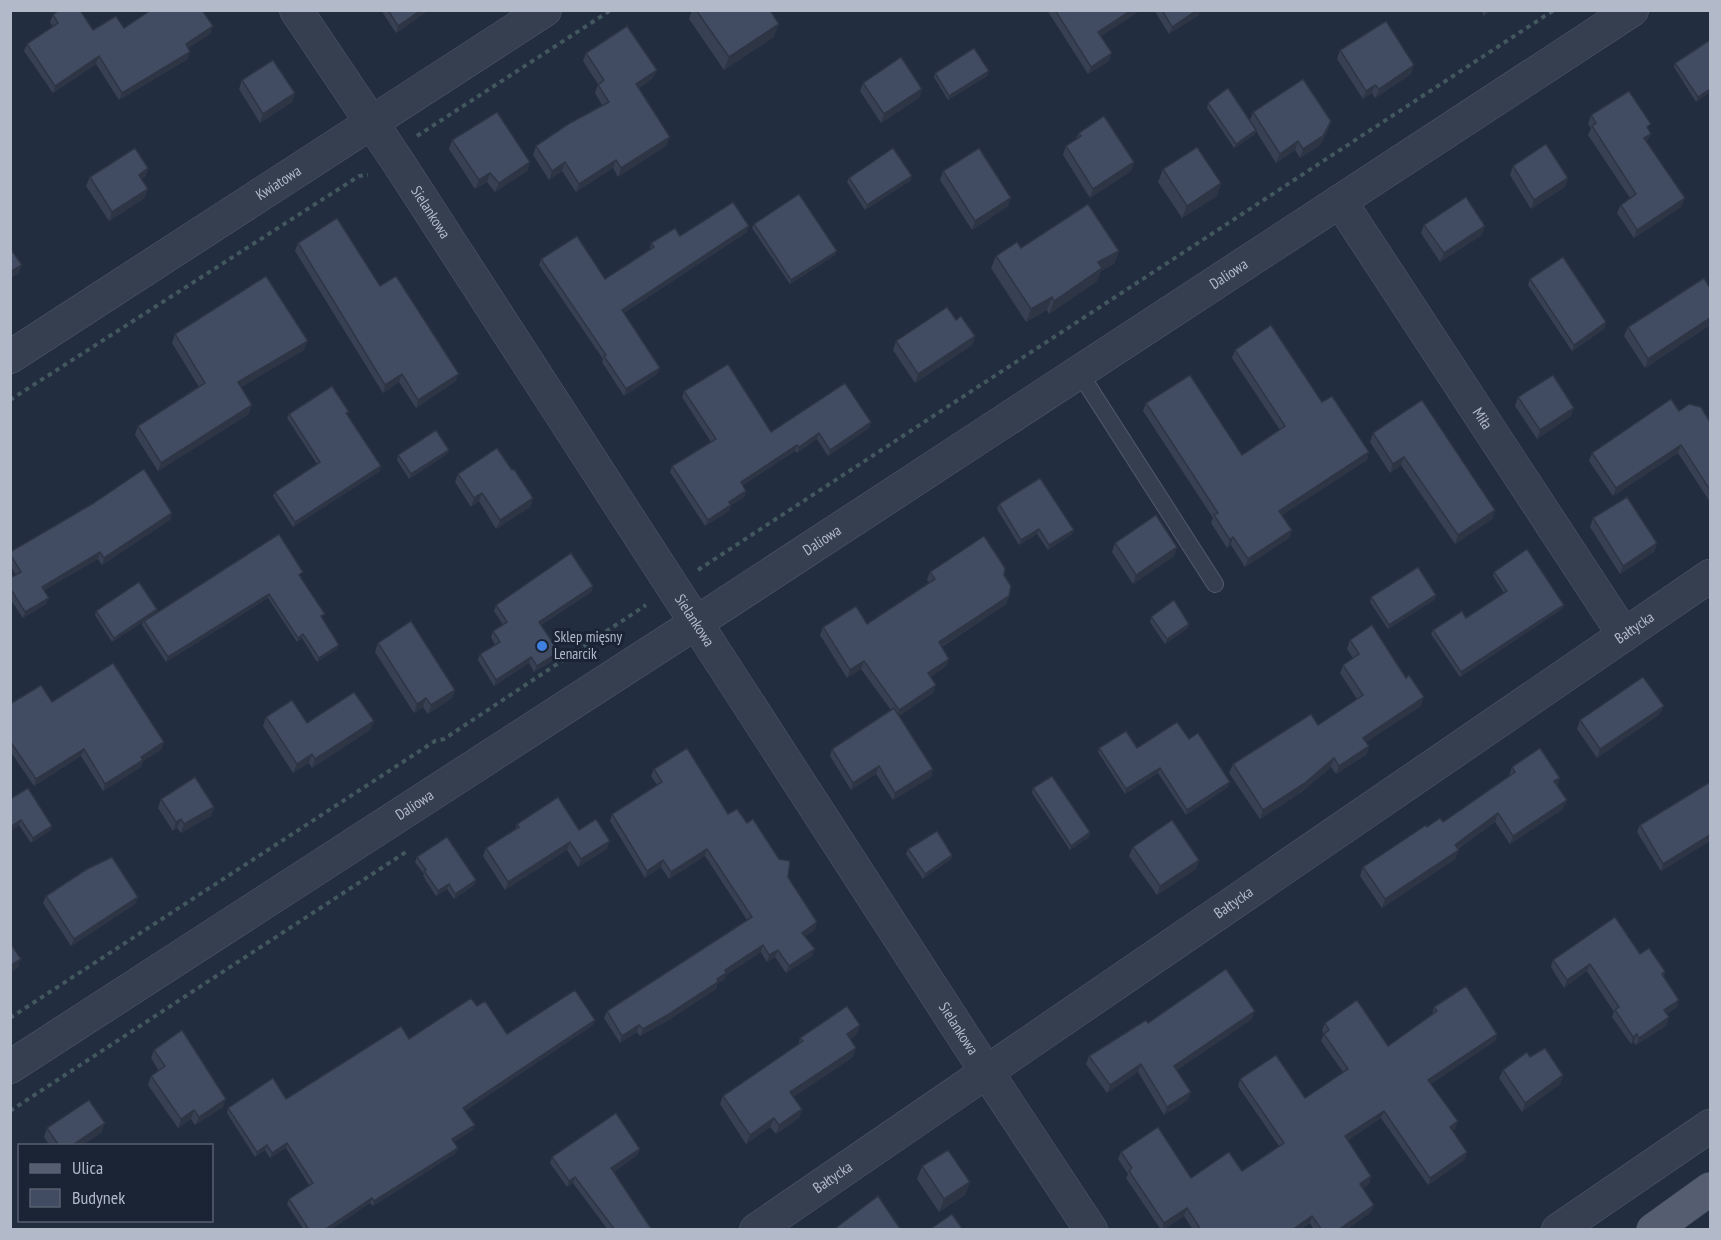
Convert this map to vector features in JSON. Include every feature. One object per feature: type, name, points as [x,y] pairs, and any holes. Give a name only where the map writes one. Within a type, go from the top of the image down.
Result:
[{"type":"main road","points":[[1653,1230],[1710,1189]]},
{"type":"street","name":"Sielankowa","points":[[296,10],[400,165],[1091,1230]]},
{"type":"street","name":"Kwiatowa","points":[[10,357],[545,10]]},
{"type":"street","name":"Daliowa","points":[[10,1067],[1632,10]]},
{"type":"street","name":"Miła","points":[[1340,201],[1624,635]]},
{"type":"street","name":"Bałtycka","points":[[756,1230],[1710,576]]},
{"type":"street","points":[[1558,1230],[1710,1125]]},
{"type":"lane","points":[[1079,372],[1215,584]]},
{"type":"path","points":[[10,400],[358,176],[381,177],[400,165],[416,154],[408,141],[611,10]]},
{"type":"path","points":[[696,571],[1554,10]]},
{"type":"path","points":[[10,1018],[435,741],[444,739],[650,602]]},
{"type":"path","points":[[10,1111],[411,849]]},
{"type":"building","points":[[59,10],[80,10],[93,30],[116,16],[124,28],[151,10],[202,10],[213,26],[186,44],[190,52],[122,93],[99,56],[55,86],[27,44],[58,23],[53,15]]},
{"type":"building","points":[[388,10],[421,10],[398,26]]},
{"type":"building","points":[[696,10],[770,10],[779,24],[729,57]]},
{"type":"building","points":[[1055,10],[1132,10],[1098,32],[1112,53],[1091,67]]},
{"type":"building","points":[[1162,10],[1197,10],[1172,27]]},
{"type":"building","points":[[1386,21],[1414,65],[1379,89],[1375,85],[1366,91],[1340,50]]},
{"type":"building","points":[[627,26],[657,70],[636,84],[670,137],[621,168],[616,160],[579,184],[565,162],[552,171],[536,146],[570,123],[609,102],[598,85],[604,80],[586,53]]},
{"type":"building","points":[[1710,40],[1710,89],[1698,97],[1675,63]]},
{"type":"building","points":[[974,48],[989,71],[949,96],[935,73]]},
{"type":"building","points":[[901,57],[922,89],[884,114],[863,83]]},
{"type":"building","points":[[273,60],[295,93],[263,114],[242,80]]},
{"type":"building","points":[[1303,79],[1331,121],[1323,136],[1303,149],[1298,141],[1280,154],[1253,112]]},
{"type":"building","points":[[1228,88],[1256,130],[1236,144],[1208,103]]},
{"type":"building","points":[[1629,91],[1651,124],[1647,127],[1651,134],[1644,138],[1685,198],[1637,230],[1621,205],[1636,194],[1592,126],[1596,123],[1591,115]]},
{"type":"building","points":[[497,112],[530,162],[499,183],[490,173],[479,180],[452,140]]},
{"type":"building","points":[[1104,116],[1134,162],[1093,189],[1066,146],[1081,136],[1079,133]]},
{"type":"building","points":[[1546,144],[1568,178],[1534,200],[1513,166]]},
{"type":"building","points":[[1197,147],[1221,183],[1187,206],[1163,169]]},
{"type":"building","points":[[135,148],[148,168],[139,175],[148,189],[112,212],[90,177]]},
{"type":"building","points":[[893,148],[912,176],[867,205],[849,178]]},
{"type":"building","points":[[979,148],[1011,198],[975,221],[943,171]]},
{"type":"building","points":[[799,194],[837,251],[791,280],[754,224]]},
{"type":"building","points":[[1466,197],[1485,226],[1444,253],[1424,225]]},
{"type":"building","points":[[733,202],[749,226],[622,310],[660,368],[626,389],[604,356],[606,355],[541,259],[577,236],[605,279],[654,247],[651,243],[675,228],[680,236]]},
{"type":"building","points":[[1088,204],[1119,251],[1098,262],[1102,268],[1054,301],[1052,297],[1031,309],[996,256],[1017,242],[1021,248]]},
{"type":"building","points":[[337,218],[380,286],[396,276],[459,374],[418,400],[402,374],[385,385],[298,243]]},
{"type":"building","points":[[10,248],[22,265],[10,272]]},
{"type":"building","points":[[1563,257],[1606,322],[1574,345],[1530,279]]},
{"type":"building","points":[[266,276],[308,341],[238,382],[252,405],[161,463],[138,426],[205,383],[175,334]]},
{"type":"building","points":[[1704,278],[1710,288],[1710,318],[1648,359],[1628,327]]},
{"type":"building","points":[[947,307],[956,320],[961,316],[975,336],[918,374],[896,341]]},
{"type":"building","points":[[1271,325],[1322,402],[1332,396],[1369,452],[1279,511],[1292,530],[1248,559],[1233,537],[1230,540],[1214,515],[1218,513],[1146,403],[1190,375],[1242,455],[1285,426],[1235,350]]},
{"type":"building","points":[[728,364],[771,432],[845,383],[871,422],[830,450],[819,433],[799,447],[797,445],[741,482],[746,491],[729,502],[731,505],[708,520],[672,466],[716,439],[684,391]]},
{"type":"building","points":[[1553,375],[1574,408],[1540,430],[1518,397]]},
{"type":"building","points":[[332,386],[349,412],[346,413],[381,466],[295,522],[275,492],[320,462],[289,414]]},
{"type":"building","points":[[1671,399],[1679,411],[1689,404],[1701,407],[1710,422],[1710,490],[1681,445],[1616,488],[1592,453]]},
{"type":"building","points":[[1422,400],[1495,510],[1458,535],[1404,457],[1393,464],[1373,433]]},
{"type":"building","points":[[436,430],[449,450],[411,474],[398,455]]},
{"type":"building","points":[[497,448],[533,498],[500,520],[482,493],[474,498],[458,474]]},
{"type":"building","points":[[144,469],[172,513],[104,558],[100,552],[42,587],[49,598],[25,612],[10,588],[10,578],[21,572],[10,552],[92,504]]},
{"type":"building","points":[[1040,478],[1074,530],[1049,545],[1039,529],[1021,540],[999,504]]},
{"type":"building","points":[[1627,497],[1657,543],[1623,566],[1593,518]]},
{"type":"building","points":[[1156,515],[1177,547],[1136,575],[1115,543]]},
{"type":"building","points":[[279,534],[303,572],[299,575],[325,614],[321,616],[339,645],[319,658],[303,634],[298,638],[269,594],[168,657],[144,621]]},
{"type":"building","points":[[984,536],[1005,568],[1004,575],[1011,586],[1009,596],[939,642],[949,659],[928,673],[936,685],[899,710],[864,661],[850,670],[823,627],[856,606],[867,624],[935,579],[930,572]]},
{"type":"building","points":[[1527,549],[1564,605],[1461,672],[1433,630],[1462,611],[1466,618],[1507,591],[1494,572]]},
{"type":"building","points":[[571,553],[593,586],[539,622],[559,652],[537,666],[531,657],[496,680],[480,654],[500,642],[493,631],[507,622],[496,605]]},
{"type":"building","points":[[1418,567],[1436,595],[1389,625],[1371,597]]},
{"type":"building","points":[[139,582],[157,609],[114,638],[96,611]]},
{"type":"building","points":[[1174,600],[1189,624],[1167,639],[1151,617]]},
{"type":"building","points":[[411,621],[455,690],[431,705],[426,698],[417,704],[378,643]]},
{"type":"building","points":[[1372,625],[1406,678],[1409,675],[1424,697],[1363,738],[1369,746],[1339,766],[1334,758],[1305,783],[1263,810],[1233,764],[1311,714],[1318,725],[1363,695],[1343,665],[1359,654],[1350,640]]},
{"type":"building","points":[[113,663],[164,742],[141,757],[143,760],[105,784],[84,749],[36,779],[10,741],[10,704],[41,685],[52,702]]},
{"type":"building","points":[[1643,677],[1664,706],[1600,749],[1580,720]]},
{"type":"building","points":[[354,692],[374,721],[315,759],[312,754],[297,764],[266,717],[292,700],[307,723]]},
{"type":"building","points":[[894,708],[933,769],[895,793],[879,766],[853,783],[832,749]]},
{"type":"building","points":[[1177,722],[1189,739],[1198,733],[1230,782],[1187,810],[1160,768],[1126,789],[1099,748],[1126,731],[1137,748]]},
{"type":"building","points":[[687,748],[728,814],[737,809],[747,823],[753,819],[779,859],[790,861],[788,877],[817,922],[802,933],[815,949],[789,966],[778,950],[769,955],[763,945],[725,970],[726,973],[717,979],[718,982],[669,1014],[643,1029],[639,1025],[622,1036],[607,1011],[752,917],[707,849],[671,872],[663,860],[647,871],[612,814],[662,782],[654,769]]},
{"type":"building","points":[[1540,748],[1560,778],[1554,781],[1567,800],[1513,836],[1498,813],[1455,845],[1459,850],[1385,899],[1363,867],[1426,825],[1427,827],[1440,818],[1443,822],[1515,772],[1512,767]]},
{"type":"building","points":[[1052,776],[1090,832],[1071,846],[1033,788]]},
{"type":"building","points":[[195,777],[214,807],[184,824],[181,819],[176,822],[161,799]]},
{"type":"building","points":[[1710,782],[1710,835],[1663,864],[1640,825]]},
{"type":"building","points":[[28,788],[52,826],[33,838],[21,820],[10,827],[10,799]]},
{"type":"building","points":[[558,797],[579,830],[596,819],[610,841],[581,859],[570,842],[508,882],[486,848],[519,827],[517,824]]},
{"type":"building","points":[[1172,820],[1199,860],[1160,886],[1133,847]]},
{"type":"building","points":[[937,831],[952,855],[925,874],[908,849]]},
{"type":"building","points":[[447,837],[476,880],[455,894],[449,884],[438,891],[417,857]]},
{"type":"building","points":[[112,857],[138,897],[74,939],[46,896],[87,869]]},
{"type":"building","points":[[1615,917],[1640,954],[1649,948],[1665,971],[1662,974],[1679,1000],[1664,1010],[1669,1017],[1639,1038],[1637,1034],[1633,1037],[1615,1010],[1619,1007],[1590,964],[1567,980],[1553,960]]},
{"type":"building","points":[[10,943],[21,959],[10,966]]},
{"type":"building","points":[[1226,969],[1255,1011],[1174,1066],[1191,1092],[1167,1107],[1141,1064],[1110,1085],[1089,1056],[1146,1020],[1148,1023]]},
{"type":"building","points":[[1466,986],[1497,1034],[1428,1080],[1458,1121],[1450,1127],[1467,1152],[1430,1178],[1384,1111],[1345,1136],[1371,1176],[1360,1184],[1374,1205],[1338,1230],[1322,1230],[1312,1216],[1292,1230],[1201,1230],[1187,1208],[1164,1223],[1129,1171],[1132,1168],[1121,1152],[1158,1127],[1191,1178],[1229,1152],[1242,1171],[1284,1143],[1240,1079],[1276,1055],[1305,1098],[1348,1069],[1324,1034],[1329,1030],[1325,1023],[1357,1000],[1388,1046],[1437,1011],[1434,1007]]},
{"type":"building","points":[[575,990],[595,1020],[463,1108],[475,1125],[452,1139],[458,1148],[374,1201],[372,1198],[324,1230],[309,1230],[289,1199],[313,1183],[287,1143],[272,1153],[267,1145],[257,1152],[228,1108],[273,1078],[286,1099],[401,1026],[409,1039],[471,998],[477,1006],[485,1001],[507,1034]]},
{"type":"building","points":[[847,1006],[860,1025],[847,1034],[856,1048],[790,1092],[802,1109],[779,1125],[774,1118],[750,1135],[723,1096],[803,1041],[800,1038]]},
{"type":"building","points":[[182,1030],[226,1099],[199,1117],[194,1110],[181,1119],[151,1076],[165,1066],[154,1050]]},
{"type":"building","points":[[1545,1048],[1563,1075],[1525,1103],[1503,1070],[1527,1052],[1530,1057]]},
{"type":"building","points":[[89,1100],[105,1123],[74,1144],[58,1144],[47,1128]]},
{"type":"building","points":[[616,1113],[640,1149],[611,1168],[652,1230],[615,1230],[575,1177],[569,1181],[552,1157]]},
{"type":"building","points":[[948,1150],[970,1182],[944,1199],[922,1166]]},
{"type":"building","points":[[878,1196],[901,1230],[833,1230]]},
{"type":"building","points":[[952,1214],[963,1230],[929,1230]]},
{"type":"place","name":"Sklep mięsny Lenarcik","points":[[542,646]]}]
